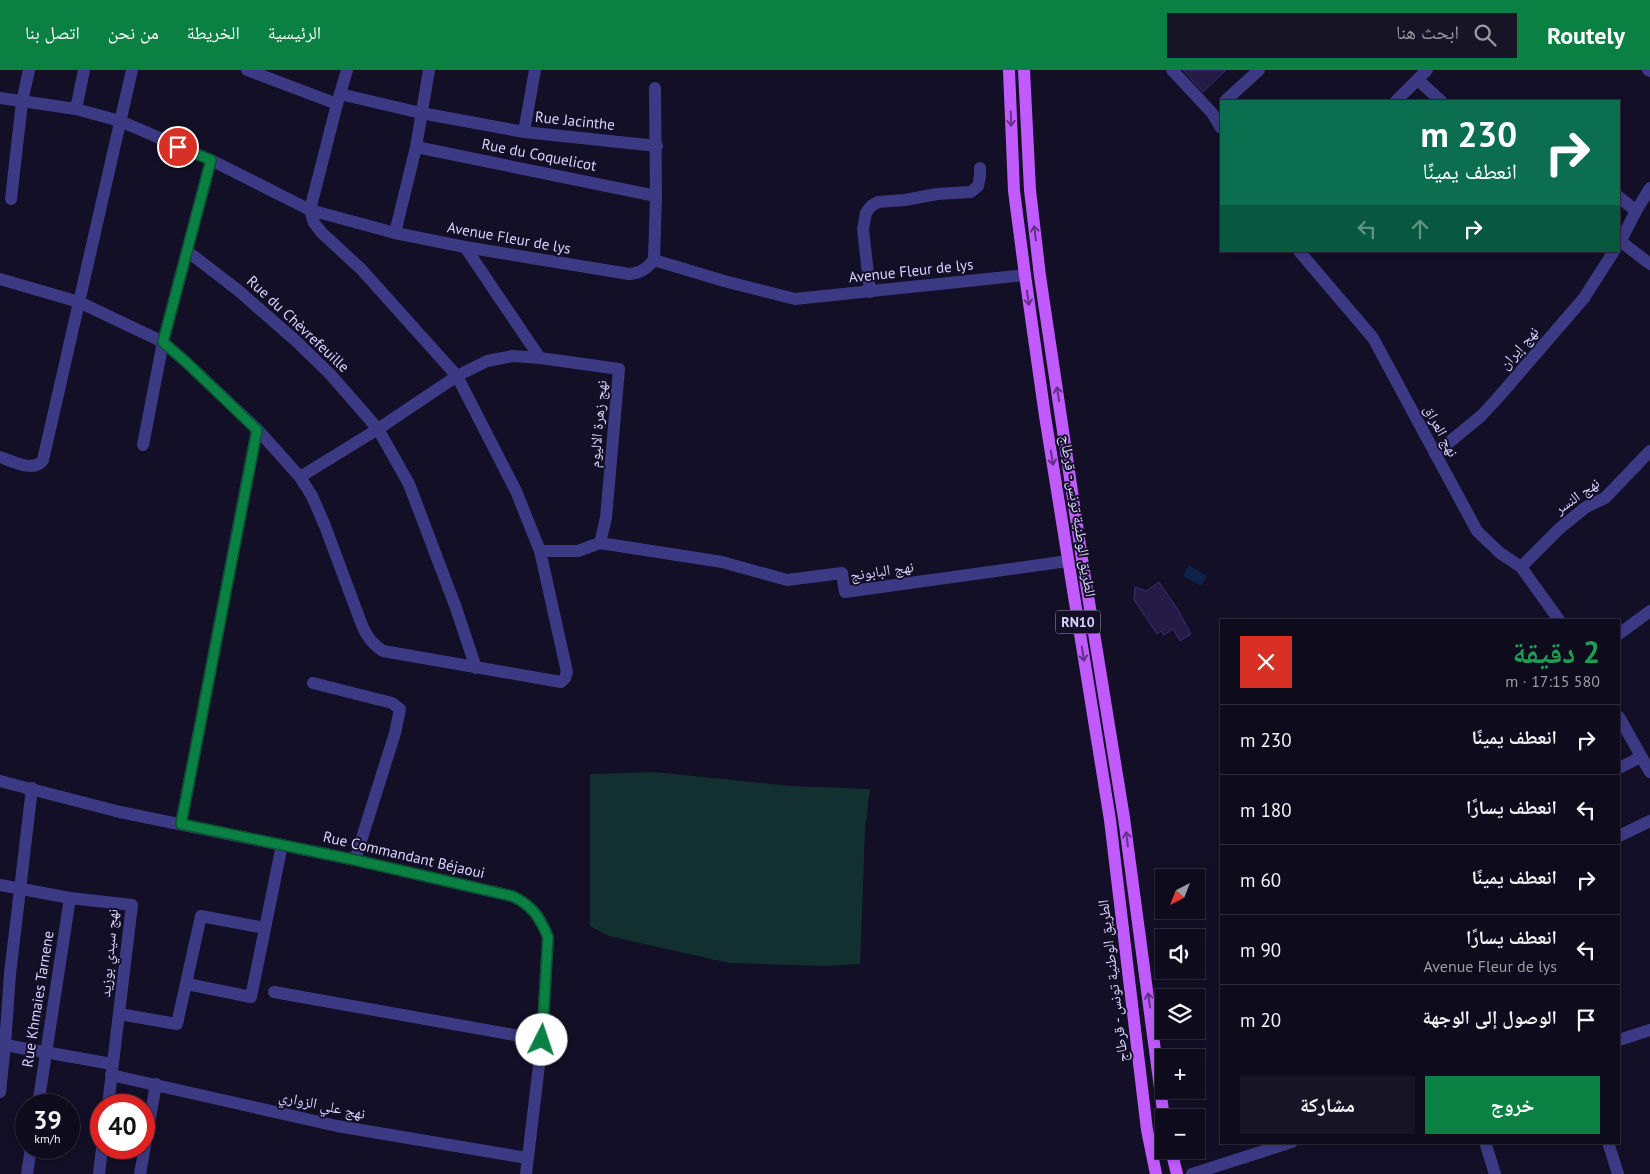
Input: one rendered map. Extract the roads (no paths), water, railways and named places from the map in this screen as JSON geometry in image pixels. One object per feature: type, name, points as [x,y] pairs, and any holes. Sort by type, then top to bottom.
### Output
[{"type":"main road","name":"الطريق الوطنية تونس - قرطاج","points":[[1009,70],[1014,191],[1025,275],[1110,820],[1147,1130],[1156,1174]]},
{"type":"main road","name":"الطريق الوطنية تونس - قرطاج","points":[[1024,70],[1030,190],[1040,276],[1082,559],[1124,818],[1163,1109]]},
{"type":"main road","points":[[1174,1159],[1177,1174]]},
{"type":"street","points":[[11,199],[22,102],[29,70]]},
{"type":"street","points":[[76,109],[84,70]]},
{"type":"street","points":[[0,458],[31,467],[40,464],[43,460],[132,70]]},
{"type":"street","points":[[247,70],[338,99],[524,132]]},
{"type":"street","points":[[0,279],[79,302],[163,342],[257,430],[300,477],[315,503],[360,620],[366,634],[374,645],[383,651],[560,682],[565,678],[567,672],[540,551],[516,491],[457,376],[361,268],[314,223],[310,210],[347,70]]},
{"type":"street","points":[[395,233],[416,147],[429,70]]},
{"type":"street","name":"Rue Jacinthe","points":[[535,70],[524,132],[656,146]]},
{"type":"street","points":[[1172,70],[1217,109],[1220,123]]},
{"type":"street","points":[[1226,100],[1260,70]]},
{"type":"street","points":[[1397,100],[1422,75],[1440,100]]},
{"type":"street","points":[[654,260],[656,196],[655,88]]},
{"type":"street","name":"Avenue Fleur de lys","points":[[0,98],[76,109],[120,121],[211,160],[310,210],[395,233],[465,247],[629,274],[638,274],[645,270],[654,260],[795,300],[1025,275]]},
{"type":"street","name":"Rue du Coquelicot","points":[[416,147],[656,196]]},
{"type":"street","points":[[143,445],[163,342],[211,160]]},
{"type":"street","points":[[870,292],[863,229],[866,213],[871,206],[878,202],[971,192],[978,186],[980,168]]},
{"type":"street","name":"نهج إيران","points":[[1620,242],[1636,210],[1650,188]]},
{"type":"street","points":[[1620,198],[1636,210]]},
{"type":"street","points":[[465,247],[540,358]]},
{"type":"street","points":[[1620,247],[1650,264]]},
{"type":"street","name":"Rue du Chèvrefeuille","points":[[187,252],[239,291],[296,341],[330,374],[378,429],[409,484],[456,608],[476,668]]},
{"type":"street","name":"نهج العراق","points":[[1300,252],[1373,338],[1477,531],[1500,553],[1521,567],[1558,619]]},
{"type":"street","name":"نهج إيران","points":[[1435,454],[1481,416],[1496,400],[1584,298],[1614,252]]},
{"type":"street","points":[[300,477],[378,429],[457,376],[486,361],[513,356],[540,358]]},
{"type":"street","name":"نهج زهرة الاليوم","points":[[540,358],[619,369],[606,518],[600,543]]},
{"type":"street","points":[[181,824],[257,430]]},
{"type":"street","name":"نهج النسر","points":[[1521,567],[1560,528],[1586,507],[1605,498],[1650,451]]},
{"type":"street","points":[[540,551],[578,551],[600,543]]},
{"type":"street","name":"نهج البابونج","points":[[600,543],[722,562],[787,580],[842,573],[845,592],[1068,560]]},
{"type":"street","points":[[1620,633],[1650,611]]},
{"type":"street","points":[[313,683],[392,703],[400,709],[395,733],[355,860]]},
{"type":"street","points":[[1620,719],[1650,772]]},
{"type":"street","points":[[1620,768],[1641,757]]},
{"type":"street","name":"Rue Commandant Béjaoui","points":[[0,781],[120,812],[355,860],[512,896],[523,901],[533,909],[542,922],[548,937],[542,1040],[526,1174]]},
{"type":"street","points":[[0,1092],[5,973],[20,888],[32,788]]},
{"type":"street","points":[[1620,836],[1650,821]]},
{"type":"street","points":[[187,984],[251,997],[282,845]]},
{"type":"street","name":"نهج سيدي بوزيد","points":[[0,885],[70,898],[132,905],[109,1094]]},
{"type":"street","name":"Rue Khmaies Tarnene","points":[[40,1094],[70,898]]},
{"type":"street","points":[[119,1014],[177,1024],[201,916],[265,928]]},
{"type":"street","points":[[274,992],[542,1040]]},
{"type":"street","points":[[1620,1040],[1650,1030]]},
{"type":"street","name":"نهج علي الزواري","points":[[3,1053],[46,1053],[111,1069],[156,1084],[337,1126],[527,1158]]},
{"type":"street","points":[[140,1174],[156,1084]]},
{"type":"street","points":[[1192,1174],[1286,1144]]},
{"type":"street","points":[[1486,1144],[1495,1174]]},
{"type":"street","points":[[1609,1144],[1618,1174]]},
{"type":"street","points":[[27,1174],[29,1159]]},
{"type":"street","points":[[99,1174],[101,1159]]},
{"type":"water","points":[[1189,565],[1207,576],[1201,586],[1183,576]]}]
